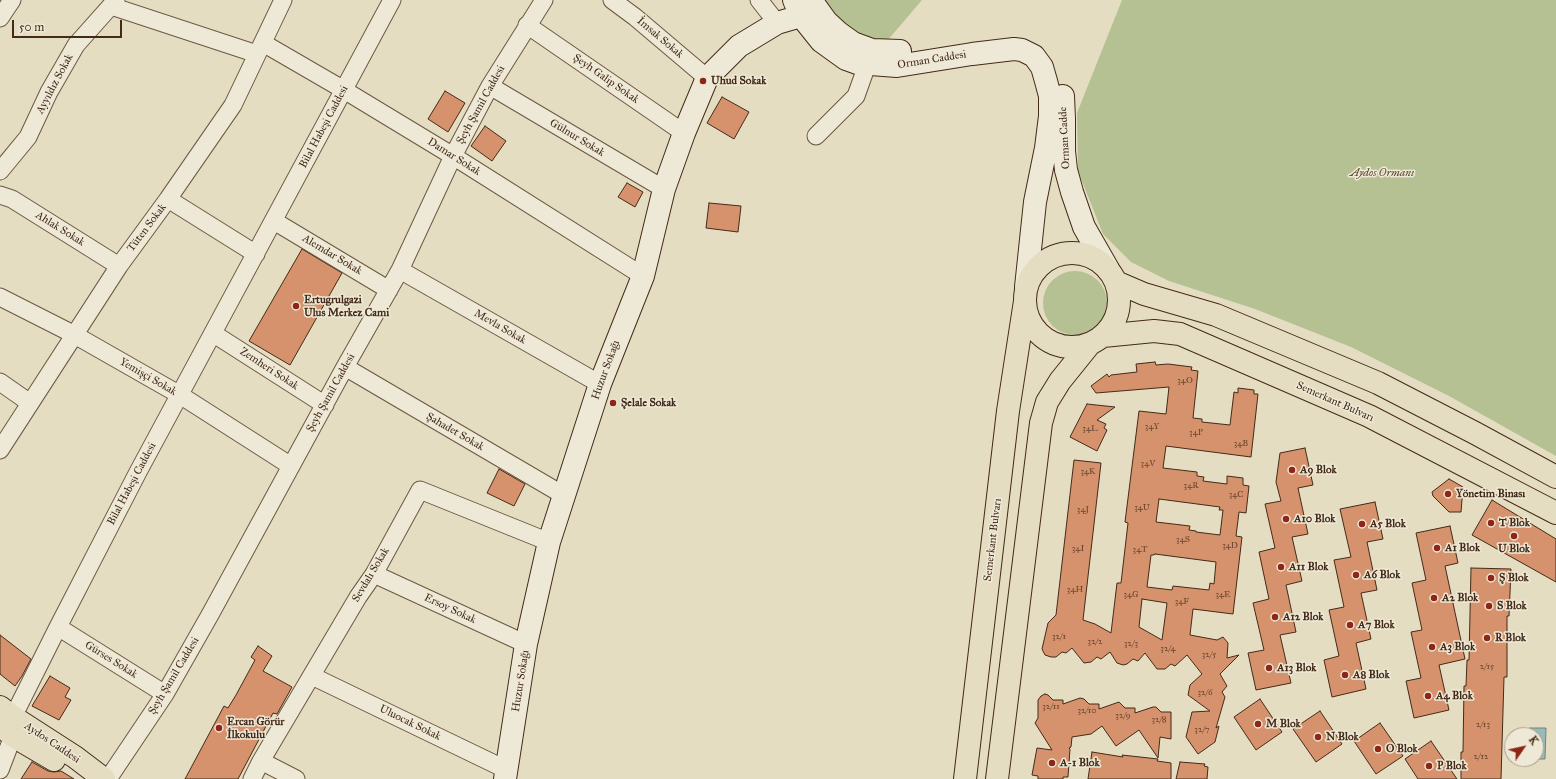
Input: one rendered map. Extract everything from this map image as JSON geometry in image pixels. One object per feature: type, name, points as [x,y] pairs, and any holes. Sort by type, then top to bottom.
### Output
[{"type":"main road","points":[[1096,340],[1074,348],[1060,346],[1046,340],[1035,329],[1028,316],[1026,294],[1033,274],[1042,263],[1055,256],[1069,253],[1084,254],[1097,260],[1112,275],[1144,294],[1216,315],[1378,383],[1556,477]]},
{"type":"main road","points":[[997,779],[1041,423],[1047,402],[1060,381],[1096,340],[1113,325],[1118,311],[1120,296],[1112,275]]},
{"type":"main road","name":"Semerkant Bulvarı","points":[[965,779],[1008,411],[1026,294]]},
{"type":"main road","name":"Semerkant Bulvarı","points":[[1096,340],[1154,331],[1180,334],[1369,416],[1556,513]]},
{"type":"main road","name":"Aydos Caddesi","points":[[6,721],[83,779]]},
{"type":"main road","name":"Aydos Caddesi","points":[[6,721],[75,757],[104,779]]},
{"type":"street","points":[[0,18],[12,0]]},
{"type":"street","name":"Tüten Sokak","points":[[0,450],[73,334],[119,266],[168,199],[233,105],[283,0]]},
{"type":"street","name":"Bilal Habeşi Caddesi","points":[[0,770],[6,721],[392,0]]},
{"type":"street","name":"Şeyh Şamil Caddesi","points":[[108,779],[165,694],[211,613],[345,367],[400,270],[453,156],[490,86],[544,0]]},
{"type":"street","name":"İmsak Sokak","points":[[612,0],[635,17],[707,78]]},
{"type":"street","points":[[759,0],[777,23]]},
{"type":"street","name":"Damar Sokak","points":[[114,3],[260,49],[344,90],[453,156],[643,276]]},
{"type":"street","name":"Ayyıldız Sokak","points":[[0,171],[28,137],[49,92],[76,45],[114,3]]},
{"type":"street","name":"Huzur Sokağı","points":[[506,774],[526,644],[549,542],[600,384],[643,276],[664,189],[684,133],[707,78],[740,46],[806,6]]},
{"type":"street","name":"Orman Caddesi","points":[[806,6],[853,43],[872,50],[897,52],[926,48],[1003,42]]},
{"type":"street","name":"Orman Caddesi","points":[[806,6],[821,41],[831,50],[846,59],[867,65],[897,66],[1003,42]]},
{"type":"street","name":"Şeyh Galip Sokak","points":[[527,25],[684,133]]},
{"type":"street","name":"Orman Cadde","points":[[1003,42],[1016,34],[1039,42],[1053,58],[1058,69],[1062,86],[1066,170],[1084,227],[1112,275]]},
{"type":"street","name":"Orman Cadde","points":[[1003,42],[1034,56],[1042,67],[1050,96],[1049,133],[1035,202],[1026,294]]},
{"type":"street","points":[[816,136],[856,96],[867,65]]},
{"type":"street","name":"Gülnur Sokak","points":[[490,86],[664,189]]},
{"type":"street","name":"Ahlak Sokak","points":[[0,195],[12,199],[119,266]]},
{"type":"street","points":[[168,199],[256,254]]},
{"type":"street","name":"Alemdar Sokak","points":[[274,221],[389,290]]},
{"type":"street","name":"Mevla Sokak","points":[[400,270],[600,384]]},
{"type":"street","name":"Yemişçi Sokak","points":[[0,298],[73,334],[180,395],[291,466]]},
{"type":"street","name":"Zemheri Sokak","points":[[214,334],[325,405]]},
{"type":"street","name":"Şahadet Sokak","points":[[345,367],[565,496]]},
{"type":"street","points":[[0,382],[30,402]]},
{"type":"street","name":"Sevdalı Sokak","points":[[252,779],[261,761],[358,597],[374,574],[420,490],[549,542]]},
{"type":"street","name":"Ersoy Sokak","points":[[374,574],[526,644]]},
{"type":"street","name":"Gürses Sokak","points":[[58,626],[165,694]]},
{"type":"street","name":"Uluocak Sokak","points":[[312,676],[506,774]]},
{"type":"street","points":[[261,761],[296,779]]},
{"type":"green space","points":[[822,0],[922,0],[887,41],[864,39],[838,20]]},
{"type":"green space","name":"Aydos Ormanı","points":[[1122,0],[1556,0],[1556,456],[1449,396],[1351,347],[1255,309],[1169,281],[1131,262],[1103,234],[1078,171],[1077,113]]},
{"type":"green space","points":[[1075,271],[1093,277],[1101,285],[1107,303],[1101,321],[1093,329],[1075,335],[1057,329],[1049,321],[1043,303],[1049,285],[1057,277]]},
{"type":"water","points":[[1544,728],[1546,728],[1545,759]]},
{"type":"building","points":[[445,91],[465,103],[448,132],[428,119]]},
{"type":"building","points":[[722,97],[749,112],[734,139],[707,123]]},
{"type":"building","points":[[485,126],[506,141],[492,161],[471,146]]},
{"type":"building","points":[[627,183],[643,192],[635,207],[618,197]]},
{"type":"building","points":[[709,203],[741,206],[738,232],[706,228]]},
{"type":"building","name":"Ertugrulgazi Ulus Merkez Cami","points":[[302,249],[342,273],[290,365],[249,341]]},
{"type":"building","points":[[1155,362],[1156,365],[1168,364],[1192,367],[1191,370],[1198,371],[1193,418],[1202,419],[1202,422],[1230,425],[1234,392],[1238,393],[1238,388],[1254,390],[1254,394],[1258,394],[1251,457],[1166,446],[1163,468],[1197,472],[1197,476],[1204,477],[1203,481],[1227,484],[1227,476],[1243,478],[1243,485],[1249,486],[1246,513],[1239,512],[1236,536],[1242,537],[1233,614],[1193,609],[1190,635],[1217,640],[1223,637],[1228,643],[1227,658],[1239,655],[1220,674],[1227,686],[1222,692],[1225,697],[1216,728],[1219,726],[1215,742],[1198,754],[1186,737],[1192,712],[1210,711],[1188,695],[1190,685],[1202,674],[1187,655],[1175,666],[1171,664],[1165,669],[1157,669],[1145,653],[1138,661],[1133,659],[1127,664],[1123,665],[1117,663],[1110,652],[1101,659],[1097,657],[1091,662],[1084,663],[1072,648],[1066,653],[1062,652],[1056,657],[1045,655],[1042,649],[1048,623],[1056,615],[1074,460],[1101,463],[1083,620],[1095,624],[1111,633],[1117,583],[1121,583],[1128,523],[1125,522],[1139,411],[1166,414],[1169,387],[1096,393],[1091,386],[1107,374],[1109,377],[1111,375],[1137,372],[1136,364]],"holes":[[[1159,499],[1220,507],[1219,510],[1223,510],[1220,535],[1189,530],[1190,526],[1156,522]],[[1151,555],[1216,562],[1214,584],[1210,583],[1209,590],[1173,586],[1172,590],[1147,587]],[[1142,599],[1167,603],[1162,640],[1139,627]]]},
{"type":"building","points":[[1087,404],[1115,407],[1097,420],[1106,424],[1104,428],[1107,430],[1097,451],[1070,437]]},
{"type":"building","points":[[1305,448],[1313,485],[1298,488],[1308,534],[1292,537],[1302,581],[1286,585],[1296,632],[1280,635],[1291,683],[1256,690],[1248,653],[1264,650],[1253,603],[1269,599],[1259,552],[1275,548],[1265,504],[1281,501],[1276,482],[1280,453]]},
{"type":"building","points":[[499,469],[525,484],[514,506],[487,493]]},
{"type":"building","name":"Yönetim Binası","points":[[1449,479],[1463,487],[1461,512],[1449,512],[1433,496],[1432,492]]},
{"type":"building","points":[[1492,500],[1556,539],[1556,582],[1472,535]]},
{"type":"building","points":[[1375,502],[1383,539],[1367,542],[1377,590],[1361,593],[1371,639],[1356,643],[1366,689],[1332,697],[1324,660],[1339,656],[1329,610],[1344,607],[1334,560],[1351,557],[1340,509]]},
{"type":"building","points":[[1450,526],[1458,563],[1445,566],[1465,659],[1439,665],[1449,710],[1414,718],[1406,681],[1421,678],[1411,632],[1422,630],[1412,583],[1426,580],[1416,533]]},
{"type":"building","points":[[1471,568],[1511,569],[1509,616],[1507,616],[1507,677],[1504,677],[1501,779],[1461,779],[1464,686],[1466,686],[1467,660],[1469,660]]},
{"type":"building","points":[[0,635],[31,659],[15,686],[0,674]]},
{"type":"building","points":[[258,646],[272,656],[263,671],[292,687],[277,714],[273,713],[238,779],[185,779],[224,706],[228,708],[236,695],[255,660],[251,657]]},
{"type":"building","points":[[50,676],[70,688],[65,697],[71,700],[59,720],[32,706]]},
{"type":"building","points":[[1045,694],[1053,700],[1063,700],[1063,704],[1080,698],[1084,699],[1089,704],[1099,704],[1099,709],[1119,702],[1125,708],[1135,708],[1135,713],[1153,707],[1156,707],[1161,712],[1171,712],[1171,739],[1160,737],[1158,758],[1139,730],[1116,746],[1102,726],[1091,734],[1072,737],[1071,747],[1069,748],[1068,777],[1063,777],[1063,779],[1038,779],[1038,776],[1032,775],[1037,748],[1052,750],[1035,723],[1038,718],[1038,700]]},
{"type":"building","name":"M Blok","points":[[1260,699],[1282,732],[1256,750],[1234,717]]},
{"type":"building","name":"N Blok","points":[[1320,711],[1342,744],[1316,762],[1293,729]]},
{"type":"building","name":"O Blok","points":[[1380,723],[1403,756],[1376,774],[1354,741]]},
{"type":"building","name":"P Blok","points":[[1431,741],[1457,779],[1418,779],[1405,759]]},
{"type":"building","points":[[1092,752],[1123,757],[1122,755],[1158,759],[1157,761],[1171,763],[1171,779],[1088,779]]},
{"type":"building","points":[[32,762],[48,771],[61,771],[74,779],[21,779]]},
{"type":"building","points":[[1180,762],[1205,764],[1204,766],[1208,767],[1207,779],[1176,779]]},
{"type":"place","name":"Uhud Sokak","points":[[703,81]]},
{"type":"place","name":"Ertugrulgazi Ulus Merkez Cami","points":[[296,306]]},
{"type":"place","name":"Şelale Sokak","points":[[613,403]]},
{"type":"place","name":"A9 Blok","points":[[1292,470]]},
{"type":"place","name":"Yönetim Binası","points":[[1448,494]]},
{"type":"place","name":"A10 Blok","points":[[1286,519]]},
{"type":"place","name":"T Blok","points":[[1491,523]]},
{"type":"place","name":"A5 Blok","points":[[1362,524]]},
{"type":"place","name":"U Blok","points":[[1514,536]]},
{"type":"place","name":"A1 Blok","points":[[1437,548]]},
{"type":"place","name":"A11 Blok","points":[[1281,567]]},
{"type":"place","name":"A6 Blok","points":[[1356,575]]},
{"type":"place","name":"Ş Blok","points":[[1491,578]]},
{"type":"place","name":"A2 Blok","points":[[1434,598]]},
{"type":"place","name":"S Blok","points":[[1489,606]]},
{"type":"place","name":"A12 Blok","points":[[1275,617]]},
{"type":"place","name":"A7 Blok","points":[[1350,625]]},
{"type":"place","name":"R Blok","points":[[1487,638]]},
{"type":"place","name":"A3 Blok","points":[[1432,647]]},
{"type":"place","name":"A13 Blok","points":[[1269,668]]},
{"type":"place","name":"A8 Blok","points":[[1345,675]]},
{"type":"place","name":"A4 Blok","points":[[1428,696]]},
{"type":"place","name":"M Blok","points":[[1258,724]]},
{"type":"place","name":"Ercan Görür İlkokulu","points":[[219,728]]},
{"type":"place","name":"N Blok","points":[[1318,737]]},
{"type":"place","name":"O Blok","points":[[1378,749]]},
{"type":"place","name":"A-1 Blok","points":[[1052,763]]},
{"type":"place","name":"P Blok","points":[[1429,766]]}]
